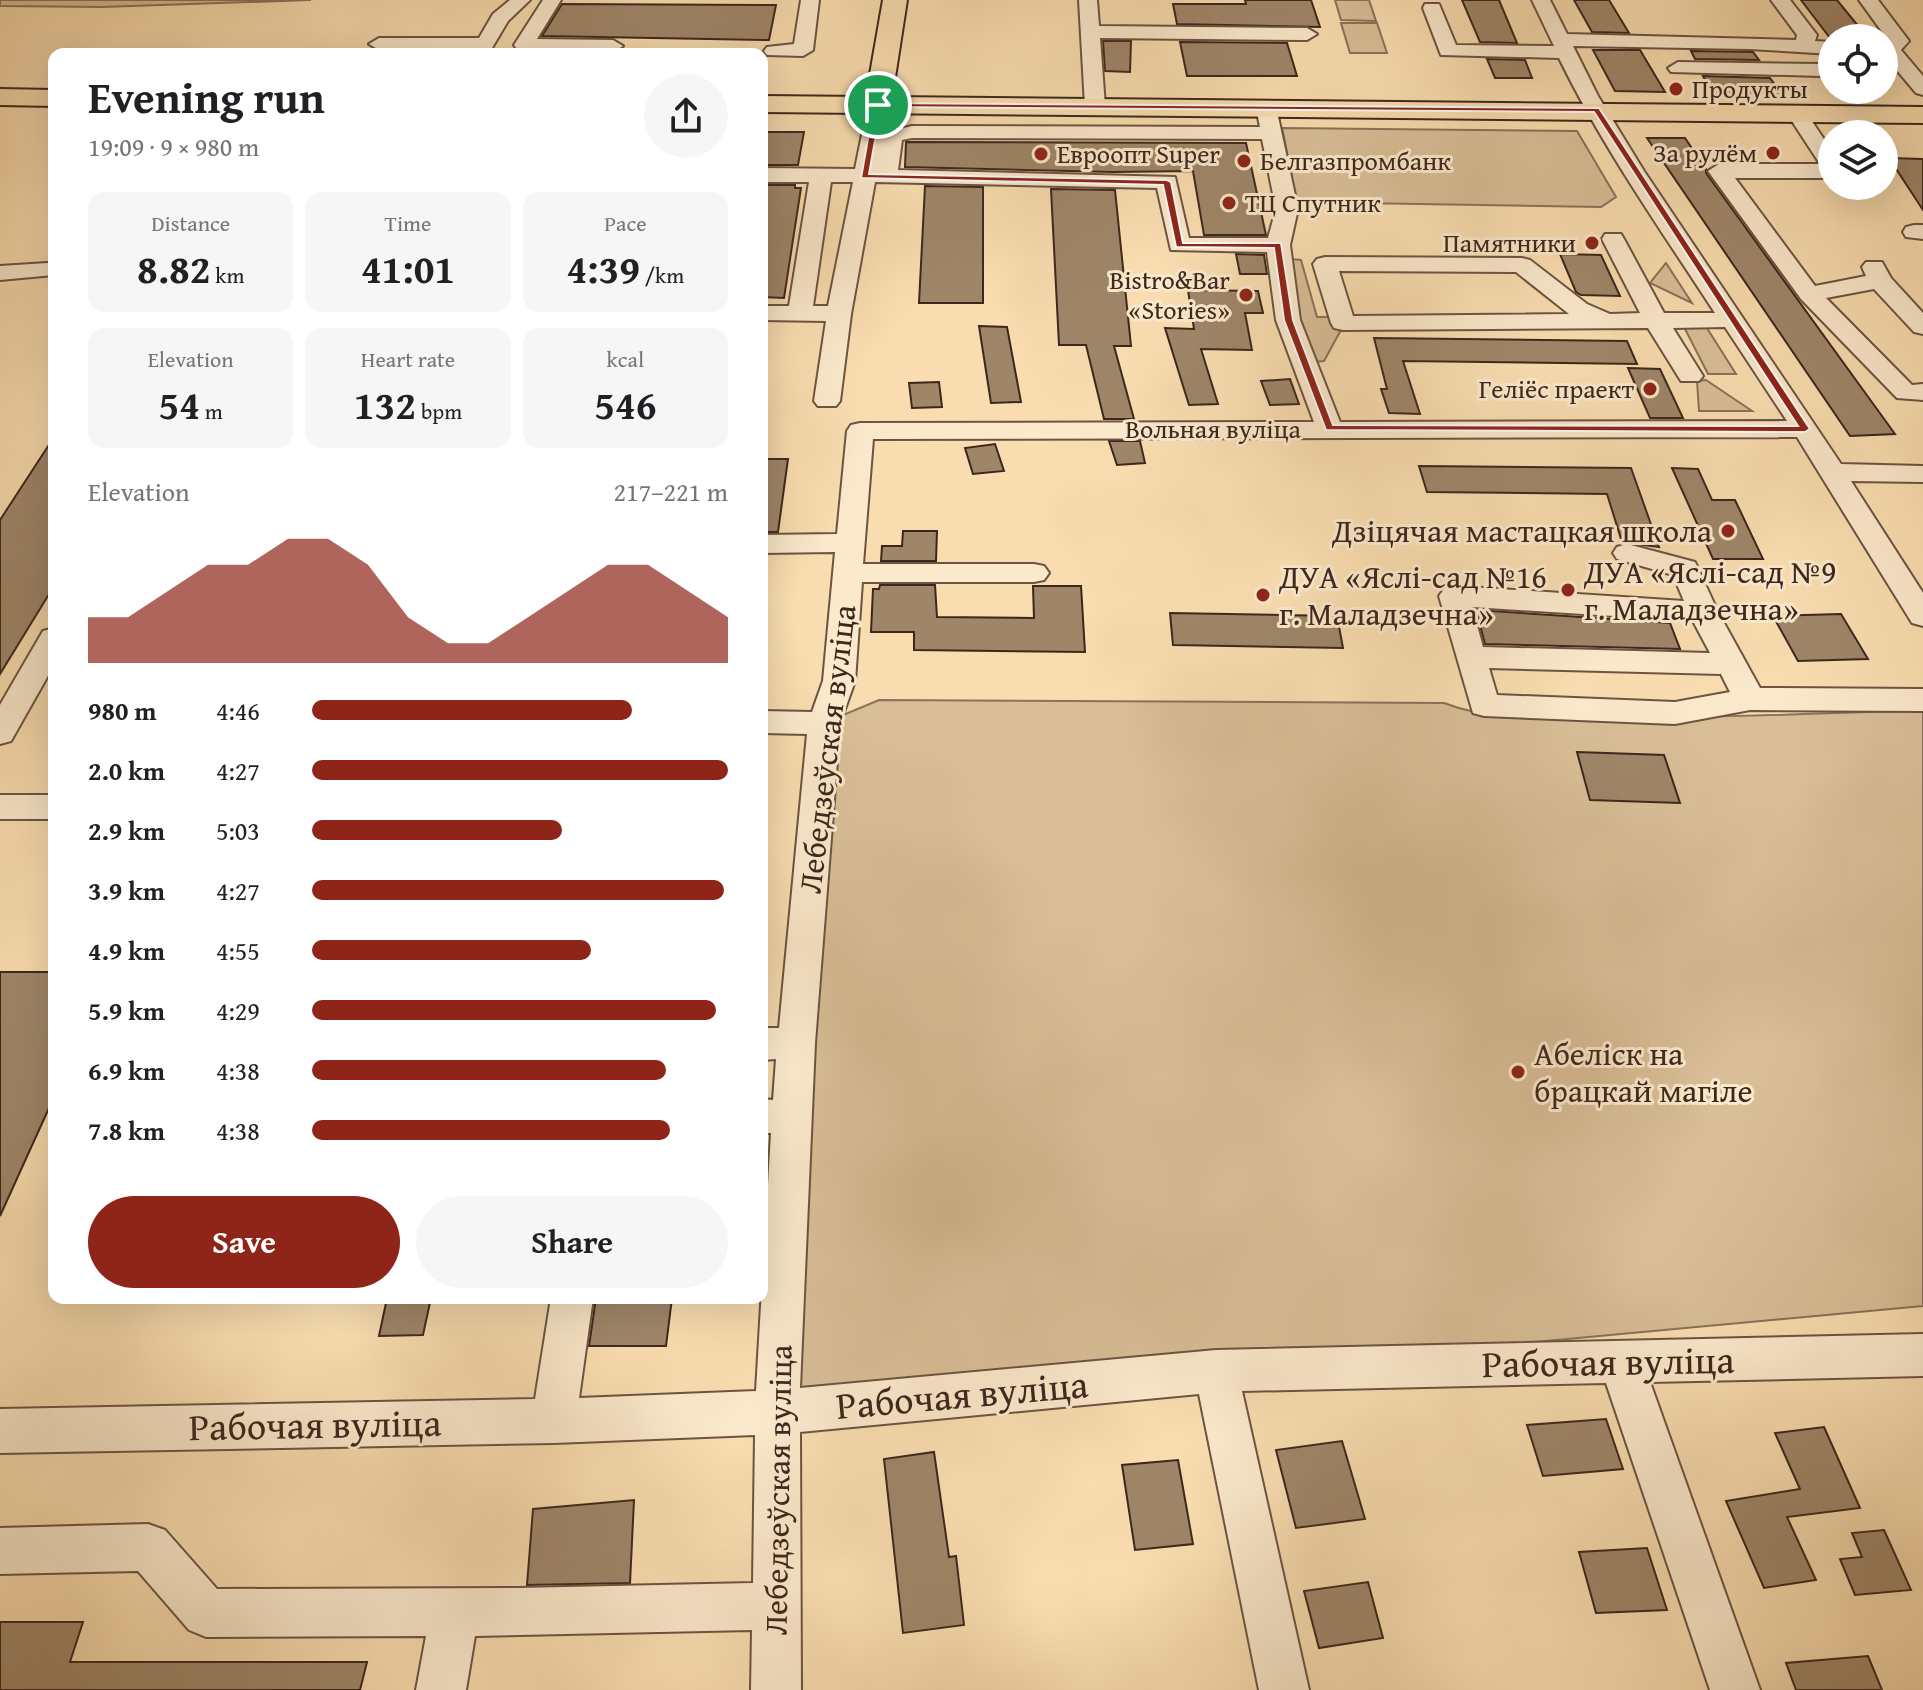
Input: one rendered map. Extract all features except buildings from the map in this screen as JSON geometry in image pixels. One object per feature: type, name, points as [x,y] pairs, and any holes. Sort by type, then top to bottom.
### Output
[{"type":"main road","points":[[878,105],[895,0]]},
{"type":"main road","points":[[0,97],[48,98]]},
{"type":"main road","points":[[768,104],[1095,106],[1268,120],[1596,110],[1923,115]]},
{"type":"street","points":[[485,44],[500,18],[521,0]]},
{"type":"street","points":[[524,45],[552,0]]},
{"type":"street","points":[[774,51],[803,50],[810,0]]},
{"type":"street","points":[[1088,0],[1095,106]]},
{"type":"street","points":[[1541,0],[1560,48],[1596,110],[1923,616]]},
{"type":"street","points":[[1780,0],[1807,35],[1803,48]]},
{"type":"street","points":[[1868,0],[1880,24]]},
{"type":"street","points":[[1440,4],[1448,51],[1749,43],[1818,48]]},
{"type":"street","points":[[1090,32],[1307,34]]},
{"type":"street","points":[[1898,45],[1923,41]]},
{"type":"street","points":[[379,44],[613,46]]},
{"type":"street","points":[[1898,53],[1916,71],[1923,89]]},
{"type":"street","points":[[1678,68],[1818,70]]},
{"type":"street","points":[[875,176],[878,105]]},
{"type":"street","points":[[1796,112],[1818,147]]},
{"type":"street","points":[[827,401],[839,314],[875,176],[892,136],[912,132],[1268,120],[1287,209],[1278,245],[1288,320],[1329,428]]},
{"type":"street","points":[[1818,169],[1719,171],[1809,294],[1914,392],[1923,419]]},
{"type":"street","points":[[768,175],[1167,182],[1179,245],[1278,245]]},
{"type":"street","points":[[800,313],[821,175]]},
{"type":"street","points":[[1613,239],[1690,376]]},
{"type":"street","points":[[1606,321],[1578,309],[1522,265],[1325,264],[1343,323],[1657,322],[1732,320]]},
{"type":"street","points":[[0,273],[48,268]]},
{"type":"street","points":[[1809,294],[1877,274],[1923,327]]},
{"type":"street","points":[[768,313],[839,314]]},
{"type":"street","name":"Вольная вуліца","points":[[860,431],[1805,429]]},
{"type":"street","name":"Лебедзеўская вуліца","points":[[776,1690],[779,1412],[776,1117],[779,1044],[824,723],[839,681],[860,431]]},
{"type":"street","points":[[1831,472],[1923,474]]},
{"type":"street","points":[[768,545],[850,558],[1034,573]]},
{"type":"street","points":[[1627,553],[1685,569],[1703,612],[1750,699]]},
{"type":"street","points":[[1703,612],[1454,596],[1484,705],[1675,713],[1750,699],[1923,700]]},
{"type":"street","points":[[0,733],[48,649]]},
{"type":"street","points":[[1473,657],[1729,664]]},
{"type":"street","points":[[768,722],[824,723]]},
{"type":"street","points":[[0,807],[48,807]]},
{"type":"street","points":[[554,1421],[571,1304]]},
{"type":"street","name":"Рабочая вуліца","points":[[0,1431],[554,1421],[779,1412],[1216,1371],[1923,1355]]},
{"type":"street","points":[[1621,1362],[1735,1690]]},
{"type":"street","points":[[1216,1371],[1284,1690]]},
{"type":"street","points":[[0,1551],[148,1547],[206,1613],[776,1606]]},
{"type":"street","points":[[441,1690],[455,1612]]},
{"type":"shaded area","points":[[0,0],[311,0],[102,7],[0,6]]},
{"type":"shaded area","points":[[1335,0],[1369,0],[1376,21],[1341,20]]},
{"type":"shaded area","points":[[1341,23],[1377,23],[1387,53],[1350,53]]},
{"type":"shaded area","points":[[1282,128],[1577,131],[1616,197],[1601,207],[1297,202]]},
{"type":"shaded area","points":[[1289,259],[1301,260],[1317,317],[1348,317],[1324,361],[1314,362],[1295,323]]},
{"type":"shaded area","points":[[1666,263],[1692,303],[1650,283]]},
{"type":"shaded area","points":[[1683,325],[1705,325],[1736,374],[1708,374]]},
{"type":"shaded area","points":[[1706,380],[1752,411],[1699,411],[1697,381]]},
{"type":"shaded area","points":[[879,700],[1444,703],[1483,714],[1544,718],[1725,717],[1923,710],[1923,1306],[779,1412],[824,723]]},
{"type":"place","name":"Продукты","points":[[1676,89]]},
{"type":"place","name":"За рулём","points":[[1773,153]]},
{"type":"place","name":"Евроопт Super","points":[[1041,154]]},
{"type":"place","name":"Белгазпромбанк","points":[[1244,161]]},
{"type":"place","name":"ТЦ Спутник","points":[[1229,203]]},
{"type":"place","name":"Памятники","points":[[1592,243]]},
{"type":"place","name":"Bistro&Bar «Stories»","points":[[1246,295]]},
{"type":"place","name":"Геліёс праект","points":[[1650,389]]},
{"type":"place","name":"Дзіцячая мастацкая школа","points":[[1728,531]]},
{"type":"place","name":"ДУА «Яслі-сад №9 г. Маладзечна»","points":[[1568,590]]},
{"type":"place","name":"ДУА «Яслі-сад №16 г. Маладзечна»","points":[[1263,595]]},
{"type":"place","name":"Абеліск на брацкай магіле","points":[[1518,1072]]},
{"type":"route","points":[[878,105],[1596,110],[1633,171],[1805,429],[1329,428],[1288,320],[1278,245],[1179,245],[1167,182],[864,176],[878,105]]}]
